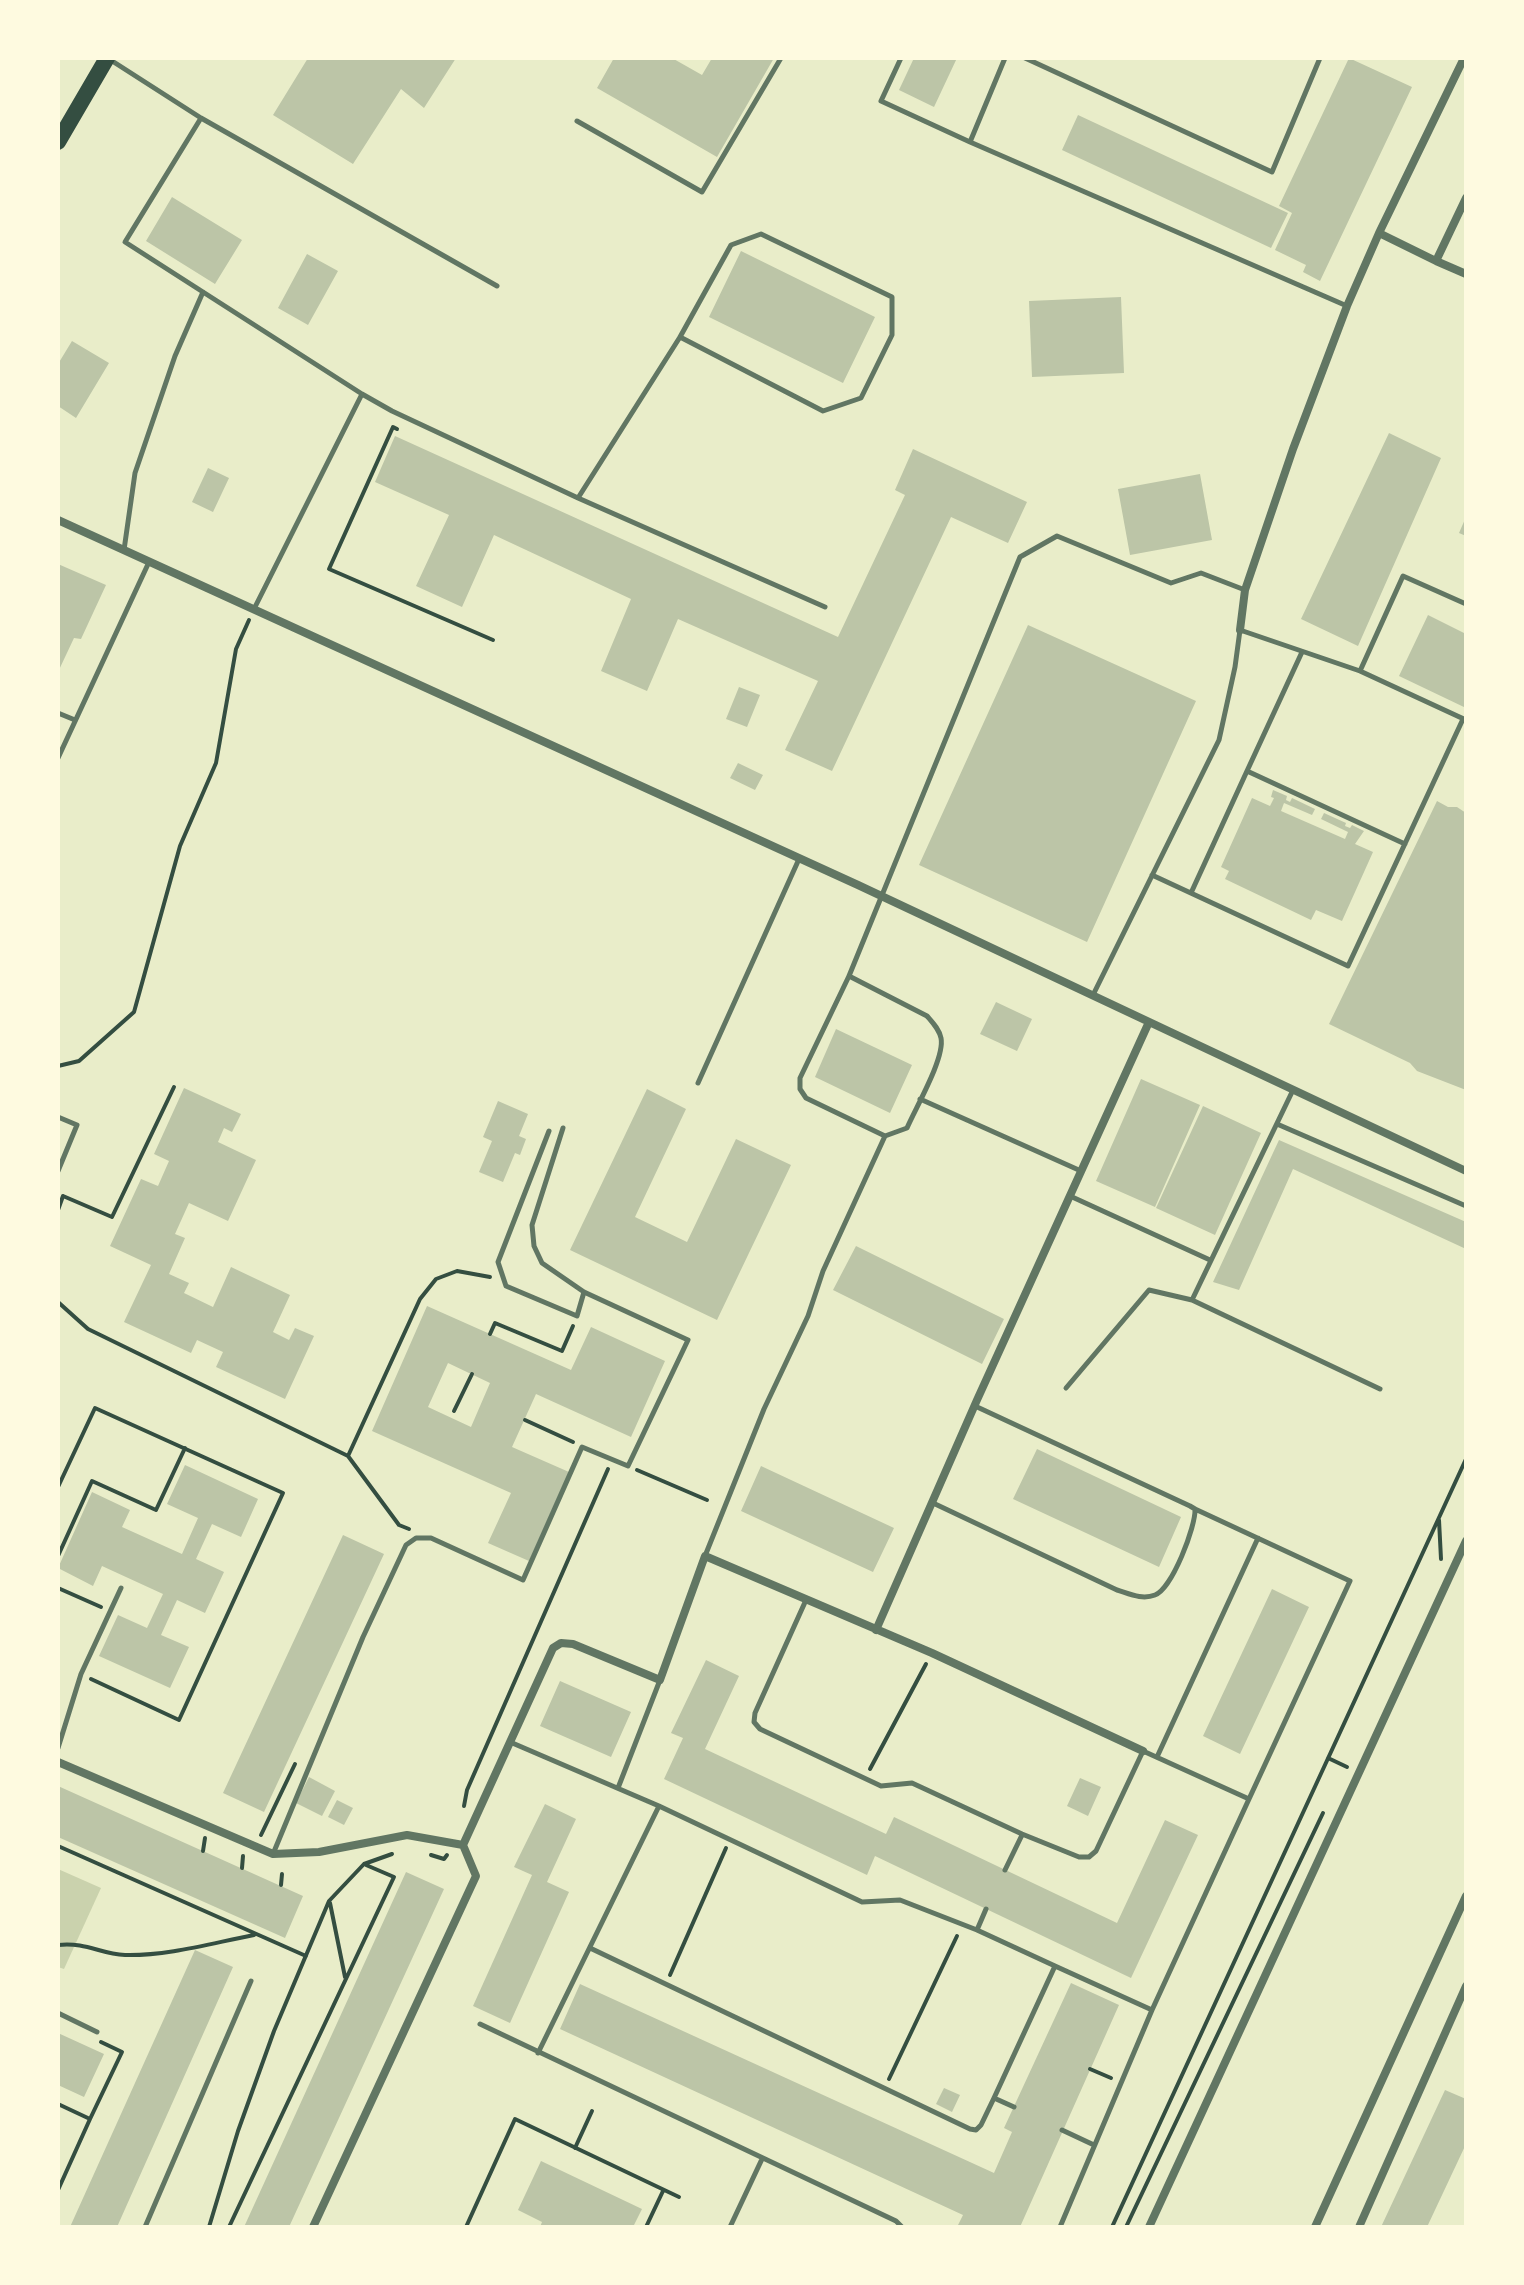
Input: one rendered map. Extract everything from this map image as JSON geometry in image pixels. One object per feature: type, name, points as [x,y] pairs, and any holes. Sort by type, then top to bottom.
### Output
[{"type":"main road","points":[[58,142],[108,58]]},
{"type":"street","points":[[1240,630],[1245,590],[1293,449],[1347,306],[1464,58]]},
{"type":"street","points":[[1436,261],[1466,198]]},
{"type":"street","points":[[1379,233],[1466,274]]},
{"type":"street","points":[[58,520],[799,859],[1466,1171]]},
{"type":"street","points":[[876,1630],[1149,1022]]},
{"type":"street","points":[[1149,2227],[1466,1541]]},
{"type":"street","points":[[460,1844],[553,1648],[561,1643],[573,1644],[660,1680],[705,1556],[932,1653],[1143,1751]]},
{"type":"street","points":[[58,1762],[273,1854],[319,1852],[407,1835],[460,1844]]},
{"type":"street","points":[[313,2227],[476,1876],[460,1844]]},
{"type":"street","points":[[1315,2227],[1466,1897]]},
{"type":"street","points":[[1359,2227],[1466,1986]]},
{"type":"lane","points":[[108,58],[201,118],[497,286]]},
{"type":"lane","points":[[577,121],[702,192],[781,58]]},
{"type":"lane","points":[[901,58],[881,101],[1347,306]]},
{"type":"lane","points":[[970,142],[1005,58]]},
{"type":"lane","points":[[1025,58],[1272,172],[1320,58]]},
{"type":"lane","points":[[201,118],[125,242],[392,411],[578,498],[825,607]]},
{"type":"lane","points":[[578,498],[680,337],[731,245],[761,234],[892,297],[892,335],[861,398],[823,411],[680,337]]},
{"type":"lane","points":[[124,551],[135,473],[175,356],[203,292]]},
{"type":"lane","points":[[254,610],[362,394]]},
{"type":"lane","points":[[849,976],[927,1016],[936,1025],[941,1039],[940,1053],[920,1099],[907,1128],[899,1133],[885,1136],[806,1098],[800,1089],[800,1078],[849,976],[1020,557],[1057,536],[1171,583],[1201,573],[1245,590]]},
{"type":"lane","points":[[58,758],[149,562]]},
{"type":"lane","points":[[1360,671],[1403,576],[1466,604]]},
{"type":"lane","points":[[1092,996],[1152,875],[1219,740],[1240,630],[1360,671],[1464,720],[1348,966],[1152,875]]},
{"type":"lane","points":[[1191,893],[1302,652]]},
{"type":"lane","points":[[58,713],[75,720]]},
{"type":"lane","points":[[1247,771],[1405,844]]},
{"type":"lane","points":[[698,1083],[799,859]]},
{"type":"lane","points":[[1192,1300],[1293,1090]]},
{"type":"lane","points":[[920,1099],[1081,1171]]},
{"type":"lane","points":[[58,1117],[77,1125],[58,1171]]},
{"type":"lane","points":[[1277,1124],[1466,1206]]},
{"type":"lane","points":[[273,1854],[363,1637],[406,1545],[416,1538],[431,1538],[523,1580],[582,1447],[628,1466],[688,1340],[584,1292],[542,1263],[534,1246],[532,1225],[563,1128]]},
{"type":"lane","points":[[549,1131],[498,1262],[506,1286],[577,1316],[584,1292]]},
{"type":"lane","points":[[705,1556],[764,1409],[808,1316],[823,1271],[885,1136]]},
{"type":"lane","points":[[1070,1196],[1210,1260]]},
{"type":"lane","points":[[1066,1388],[1149,1290],[1192,1300],[1380,1389]]},
{"type":"lane","points":[[974,1406],[1350,1581],[1152,2010],[1060,2227]]},
{"type":"lane","points":[[933,1503],[1117,1590],[1140,1597],[1162,1591],[1193,1530],[1195,1509]]},
{"type":"lane","points":[[1157,1757],[1258,1538]]},
{"type":"lane","points":[[58,1748],[81,1674],[121,1588]]},
{"type":"lane","points":[[807,1599],[755,1713],[754,1722],[760,1729],[881,1786],[912,1783],[1079,1857],[1089,1857],[1096,1851],[1143,1751],[1249,1799]]},
{"type":"lane","points":[[618,1788],[660,1680]]},
{"type":"lane","points":[[510,1741],[659,1806],[862,1902],[900,1900],[977,1930],[1152,2010]]},
{"type":"lane","points":[[538,2053],[659,1806]]},
{"type":"lane","points":[[1005,1870],[1022,1834]]},
{"type":"lane","points":[[977,1930],[986,1909]]},
{"type":"lane","points":[[590,1948],[976,2130],[1055,1966]]},
{"type":"lane","points":[[145,2227],[251,1981]]},
{"type":"lane","points":[[58,2013],[97,2032]]},
{"type":"lane","points":[[480,2024],[896,2221],[902,2227]]},
{"type":"lane","points":[[994,2098],[1014,2107]]},
{"type":"lane","points":[[1062,2130],[1094,2145]]},
{"type":"lane","points":[[730,2227],[762,2159]]},
{"type":"path","points":[[407,434],[393,427],[329,569],[493,640]]},
{"type":"path","points":[[58,1066],[79,1061],[134,1012],[180,846],[216,763],[236,649],[254,610]]},
{"type":"path","points":[[58,1210],[63,1196],[112,1217],[174,1087]]},
{"type":"path","points":[[348,1456],[420,1299],[436,1279],[457,1271],[484,1274],[506,1286]]},
{"type":"path","points":[[58,1302],[88,1329],[348,1456],[399,1525],[431,1538]]},
{"type":"path","points":[[490,1334],[495,1323],[562,1351],[577,1316]]},
{"type":"path","points":[[454,1411],[472,1374]]},
{"type":"path","points":[[58,1487],[95,1408],[283,1493],[179,1720],[81,1674]]},
{"type":"path","points":[[525,1420],[582,1447]]},
{"type":"path","points":[[58,1556],[92,1481],[156,1510],[185,1448]]},
{"type":"path","points":[[1112,2227],[1466,1459]]},
{"type":"path","points":[[419,1852],[444,1859],[460,1844],[467,1790],[613,1460]]},
{"type":"path","points":[[628,1466],[707,1500]]},
{"type":"path","points":[[1436,1570],[1442,1556],[1439,1517]]},
{"type":"path","points":[[58,1588],[110,1611]]},
{"type":"path","points":[[865,1778],[932,1653]]},
{"type":"path","points":[[256,1847],[299,1754]]},
{"type":"path","points":[[1328,1758],[1345,1766]]},
{"type":"path","points":[[281,1777],[287,1780]]},
{"type":"path","points":[[1126,2227],[1325,1809]]},
{"type":"path","points":[[203,1851],[205,1838]]},
{"type":"path","points":[[665,1985],[730,1839]]},
{"type":"path","points":[[58,1846],[306,1956]]},
{"type":"path","points":[[209,2227],[238,2131],[274,2031],[329,1901],[364,1864],[393,1853]]},
{"type":"path","points":[[242,1868],[243,1856]]},
{"type":"path","points":[[229,2227],[394,1877],[364,1864]]},
{"type":"path","points":[[281,1885],[282,1874]]},
{"type":"path","points":[[329,1901],[346,1979]]},
{"type":"path","points":[[885,2089],[963,1924]]},
{"type":"path","points":[[58,1945],[76,1943],[122,1955],[161,1953],[257,1934]]},
{"type":"path","points":[[58,2190],[122,2052],[100,2042]]},
{"type":"path","points":[[1090,2069],[1120,2083]]},
{"type":"path","points":[[58,2104],[90,2119]]},
{"type":"path","points":[[575,2148],[592,2111]]},
{"type":"path","points":[[466,2227],[515,2119],[679,2197]]},
{"type":"path","points":[[646,2227],[663,2191]]},
{"type":"green space","points":[[58,1869],[101,1888],[64,1969],[58,1967]]},
{"type":"building","points":[[308,58],[456,58],[424,108],[401,89],[353,164],[273,115]]},
{"type":"building","points":[[614,58],[672,58],[702,75],[712,58],[774,58],[717,157],[597,88]]},
{"type":"building","points":[[914,58],[957,58],[934,107],[899,90]]},
{"type":"building","points":[[1349,58],[1412,87],[1320,281],[1303,272],[1306,265],[1275,250],[1292,213],[1279,206]]},
{"type":"building","points":[[1078,115],[1288,213],[1271,248],[1062,150]]},
{"type":"building","points":[[172,197],[242,240],[215,284],[146,241]]},
{"type":"building","points":[[741,251],[875,317],[843,383],[709,317]]},
{"type":"building","points":[[307,254],[338,271],[308,325],[278,308]]},
{"type":"building","points":[[1121,297],[1124,373],[1032,377],[1029,301]]},
{"type":"building","points":[[72,341],[109,363],[76,418],[58,406],[58,364]]},
{"type":"building","points":[[1389,433],[1441,458],[1358,646],[1301,619]]},
{"type":"building","points":[[395,436],[838,637],[905,495],[895,490],[913,449],[1027,502],[1008,543],[951,517],[832,771],[785,750],[818,681],[678,619],[647,691],[601,671],[631,599],[494,535],[462,607],[416,586],[449,515],[375,482]]},
{"type":"building","points":[[208,468],[229,478],[213,512],[192,502]]},
{"type":"building","points":[[1200,474],[1212,540],[1130,555],[1118,489]]},
{"type":"building","points":[[1466,517],[1466,536],[1459,533]]},
{"type":"building","points":[[58,564],[106,585],[81,639],[74,638],[58,672]]},
{"type":"building","points":[[1428,615],[1466,634],[1466,708],[1399,676]]},
{"type":"building","points":[[1028,625],[1196,701],[1087,942],[919,865]]},
{"type":"building","points":[[739,687],[760,695],[747,727],[726,719]]},
{"type":"building","points":[[738,763],[763,775],[755,790],[730,778]]},
{"type":"building","points":[[1273,790],[1287,796],[1286,800],[1290,802],[1292,798],[1315,809],[1312,815],[1284,803],[1281,811],[1345,839],[1348,832],[1321,819],[1324,813],[1346,823],[1345,826],[1350,828],[1352,825],[1364,831],[1355,844],[1373,852],[1342,921],[1316,910],[1311,920],[1225,879],[1229,871],[1221,867],[1252,798],[1270,806],[1274,798],[1271,797]]},
{"type":"building","points":[[1437,801],[1466,813],[1466,1090],[1417,1071],[1410,1063],[1329,1024]]},
{"type":"building","points":[[996,1002],[1032,1019],[1017,1051],[980,1034]]},
{"type":"building","points":[[836,1029],[912,1065],[890,1113],[815,1077]]},
{"type":"building","points":[[1141,1079],[1200,1105],[1155,1207],[1096,1181]]},
{"type":"building","points":[[184,1088],[241,1114],[232,1132],[224,1128],[218,1142],[256,1160],[228,1221],[189,1203],[175,1234],[185,1238],[169,1274],[189,1283],[184,1293],[213,1307],[231,1267],[290,1295],[273,1332],[289,1340],[295,1328],[314,1336],[285,1399],[216,1367],[223,1352],[197,1340],[191,1353],[124,1322],[151,1265],[110,1246],[141,1179],[158,1186],[169,1161],[154,1154]]},
{"type":"building","points":[[647,1089],[686,1109],[635,1217],[687,1242],[736,1139],[791,1165],[717,1320],[570,1250]]},
{"type":"building","points":[[498,1101],[528,1114],[519,1136],[526,1139],[520,1155],[515,1153],[503,1182],[479,1172],[492,1141],[483,1137]]},
{"type":"building","points":[[1203,1106],[1261,1133],[1215,1235],[1156,1208]]},
{"type":"building","points":[[1279,1140],[1466,1222],[1466,1249],[1293,1169],[1239,1290],[1213,1282]]},
{"type":"building","points":[[856,1246],[1004,1319],[982,1364],[833,1290]]},
{"type":"building","points":[[427,1306],[571,1370],[591,1327],[665,1361],[631,1437],[536,1394],[512,1447],[569,1472],[529,1561],[488,1543],[511,1493],[372,1431]],"holes":[[[448,1363],[490,1383],[471,1427],[428,1407]]]},
{"type":"building","points":[[1037,1449],[1181,1517],[1159,1567],[1013,1499]]},
{"type":"building","points":[[185,1465],[258,1499],[241,1537],[212,1524],[196,1559],[224,1572],[205,1613],[177,1600],[161,1635],[189,1647],[170,1688],[99,1656],[118,1615],[147,1628],[163,1594],[102,1566],[93,1586],[58,1568],[92,1492],[130,1510],[122,1527],[182,1554],[198,1518],[167,1504]]},
{"type":"building","points":[[761,1466],[894,1528],[873,1572],[741,1511]]},
{"type":"building","points":[[343,1535],[384,1554],[264,1812],[223,1793]]},
{"type":"building","points":[[1272,1589],[1309,1607],[1240,1754],[1203,1736]]},
{"type":"building","points":[[706,1660],[739,1676],[705,1749],[886,1834],[894,1817],[1117,1923],[1165,1820],[1198,1835],[1131,1978],[875,1856],[867,1875],[664,1779],[683,1738],[671,1733]]},
{"type":"building","points":[[560,1681],[631,1712],[611,1757],[540,1726]]},
{"type":"building","points":[[309,1777],[335,1791],[322,1816],[296,1803]]},
{"type":"building","points":[[1080,1778],[1101,1787],[1088,1816],[1067,1806]]},
{"type":"building","points":[[58,1786],[303,1896],[285,1938],[58,1837]]},
{"type":"building","points":[[337,1800],[353,1808],[344,1825],[328,1817]]},
{"type":"building","points":[[545,1804],[576,1819],[547,1882],[569,1892],[510,2023],[473,2006],[532,1875],[514,1867]]},
{"type":"building","points":[[406,1872],[444,1889],[289,2227],[244,2227]]},
{"type":"building","points":[[195,1950],[233,1967],[117,2227],[70,2227]]},
{"type":"building","points":[[1071,1983],[1119,2005],[1020,2227],[957,2227],[963,2215],[560,2029],[580,1984],[994,2173],[1012,2132],[1004,2128]]},
{"type":"building","points":[[58,2033],[104,2054],[84,2097],[58,2085]]},
{"type":"building","points":[[944,2088],[960,2095],[952,2112],[936,2104]]},
{"type":"building","points":[[1445,2090],[1466,2099],[1466,2144],[1427,2227],[1381,2227]]},
{"type":"building","points":[[541,2161],[642,2209],[633,2227],[540,2227],[542,2222],[518,2210]]}]
